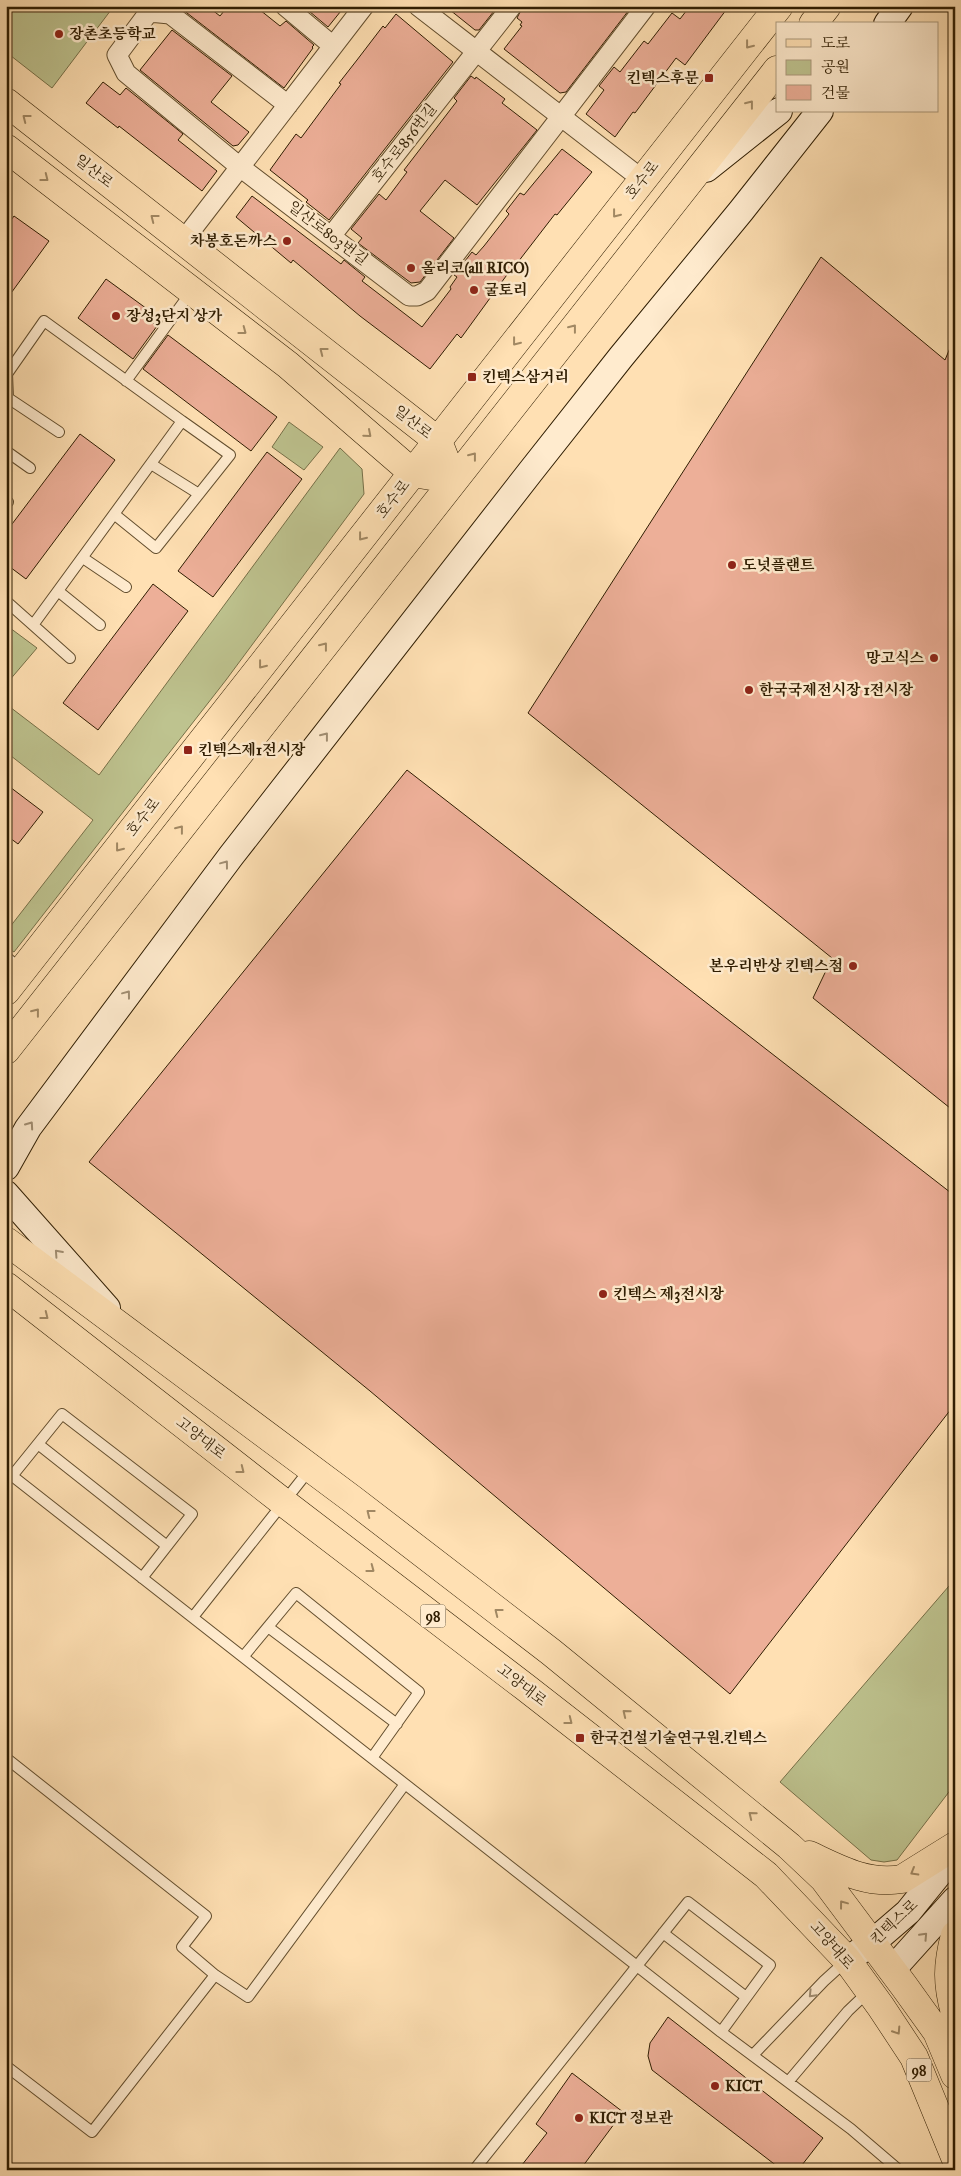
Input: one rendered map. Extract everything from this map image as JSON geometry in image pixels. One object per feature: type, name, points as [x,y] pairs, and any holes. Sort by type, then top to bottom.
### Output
[{"type":"main road","name":"호수로","points":[[12,973],[438,441],[779,6]]},
{"type":"main road","points":[[815,22],[827,6]]},
{"type":"main road","points":[[888,22],[900,6]]},
{"type":"main road","points":[[6,1050],[776,71]]},
{"type":"main road","name":"일산로","points":[[6,102],[438,441],[454,481]]},
{"type":"main road","points":[[688,184],[778,112]]},
{"type":"main road","points":[[6,1167],[28,1128],[231,856],[549,448],[819,112]]},
{"type":"main road","points":[[6,148],[298,374],[413,472],[454,481]]},
{"type":"main road","points":[[518,399],[505,402],[501,394],[544,337],[546,326],[540,311]]},
{"type":"main road","points":[[298,374],[322,375],[357,400],[361,399],[363,394],[356,377]]},
{"type":"main road","points":[[6,1194],[126,1329]]},
{"type":"main road","name":"고양대로","points":[[6,1241],[311,1468],[551,1652],[789,1846],[824,1879],[892,1970],[937,2032],[955,2074]]},
{"type":"main road","name":"고양대로","points":[[6,1286],[766,1875],[847,1960],[914,2057],[955,2157]]},
{"type":"main road","points":[[789,1846],[855,1877],[892,1881],[902,1879],[955,1846]]},
{"type":"main road","name":"킨텍스로","points":[[847,1960],[872,1943],[908,1912],[955,1854]]},
{"type":"main road","name":"킨텍스로","points":[[869,1991],[892,1970],[955,1900]]},
{"type":"main road","points":[[955,1935],[950,1954],[948,1988],[955,2013]]},
{"type":"street","points":[[285,6],[333,46]]},
{"type":"street","points":[[183,241],[364,6]]},
{"type":"street","points":[[418,6],[643,180]]},
{"type":"street","name":"호수로856번길","points":[[332,235],[512,6]]},
{"type":"street","points":[[560,116],[646,6]]},
{"type":"street","name":"일산로803번길","points":[[288,105],[170,14],[149,12],[117,55],[126,73],[240,167],[332,235],[409,296],[417,296],[427,291],[560,116]]},
{"type":"lane","points":[[126,381],[191,292]]},
{"type":"lane","points":[[59,432],[7,400],[7,374],[44,321],[230,455],[156,548],[114,514]]},
{"type":"lane","points":[[33,625],[182,421]]},
{"type":"lane","points":[[6,451],[30,468]]},
{"type":"lane","points":[[151,464],[199,494]]},
{"type":"lane","points":[[83,558],[126,588]]},
{"type":"lane","points":[[58,591],[100,625]]},
{"type":"lane","points":[[6,601],[70,658]]},
{"type":"lane","points":[[142,1578],[192,1514],[62,1414],[38,1444],[9,1474],[721,2032],[851,2128],[899,2170]]},
{"type":"lane","points":[[38,1444],[167,1546]]},
{"type":"lane","points":[[192,1617],[311,1468]]},
{"type":"lane","points":[[243,1657],[296,1593],[419,1692],[372,1758]]},
{"type":"lane","points":[[268,1627],[397,1724]]},
{"type":"lane","points":[[6,1758],[206,1916],[182,1947],[215,1975],[248,1997],[405,1784]]},
{"type":"lane","points":[[474,2170],[688,1902],[770,1965],[721,2032]]},
{"type":"lane","points":[[663,1933],[746,1997]]},
{"type":"lane","points":[[753,2055],[824,1981],[847,1960]]},
{"type":"lane","points":[[6,2066],[92,2132],[215,1975]]},
{"type":"lane","points":[[788,2082],[848,2011],[869,1991]]},
{"type":"green space","name":"장촌초등학교","points":[[6,6],[114,6],[52,88],[6,52]]},
{"type":"green space","points":[[289,422],[323,447],[304,470],[272,447]]},
{"type":"green space","points":[[340,448],[362,469],[364,494],[226,680],[14,952],[6,947],[6,932],[93,820],[6,752],[6,704],[99,775]]},
{"type":"green space","points":[[6,625],[37,648],[8,682],[6,681]]},
{"type":"green space","points":[[955,1579],[955,1784],[897,1860],[884,1862],[871,1860],[780,1782]]},
{"type":"building","points":[[178,6],[207,6],[220,16],[228,6],[255,6],[280,26],[286,21],[314,45],[284,88]]},
{"type":"building","points":[[303,6],[345,6],[328,27]]},
{"type":"building","points":[[445,6],[498,6],[479,30],[475,30]]},
{"type":"building","points":[[523,6],[632,6],[566,92],[560,93],[504,49],[522,26],[520,25],[522,22],[517,18]]},
{"type":"building","points":[[690,6],[729,6],[685,65],[676,58],[615,137],[586,114],[604,90],[599,86],[614,67],[620,72],[644,41],[648,44],[672,13],[680,19]]},
{"type":"building","points":[[396,14],[453,62],[329,220],[306,202],[308,200],[270,170],[296,134],[301,138],[341,84],[339,83],[383,26],[385,28]]},
{"type":"building","points":[[172,30],[232,76],[211,102],[249,132],[238,145],[233,146],[140,70]]},
{"type":"building","points":[[471,76],[475,79],[476,77],[505,99],[502,103],[537,130],[477,205],[445,180],[420,211],[454,238],[420,282],[411,283],[358,243],[362,238],[351,229],[379,194],[386,200],[407,172],[404,170],[457,101],[454,98]]},
{"type":"building","points":[[103,82],[120,95],[126,88],[183,134],[178,140],[217,171],[202,191],[119,126],[118,128],[86,103]]},
{"type":"building","points":[[562,149],[592,172],[517,261],[461,338],[457,334],[430,369],[360,316],[293,260],[291,263],[236,217],[252,196],[341,264],[344,260],[365,277],[362,281],[422,327],[451,289],[450,287],[457,277],[454,275],[472,252],[476,255],[484,246],[509,214],[506,211],[520,193],[524,195]]},
{"type":"building","points":[[14,216],[49,241],[6,300],[6,227]]},
{"type":"building","name":"한국국제전시장 1전시장","points":[[821,257],[945,360],[955,336],[955,1112],[813,998],[832,958],[528,713]]},
{"type":"building","name":"장성3단지 상가","points":[[106,279],[154,314],[149,320],[157,326],[133,359],[78,318]]},
{"type":"building","points":[[168,335],[277,417],[251,451],[143,369]]},
{"type":"building","points":[[80,434],[115,460],[26,579],[6,564],[6,532]]},
{"type":"building","points":[[267,452],[302,479],[213,597],[178,571]]},
{"type":"building","points":[[153,584],[188,611],[98,730],[63,703]]},
{"type":"building","name":"킨텍스 제3전시장","points":[[407,770],[955,1196],[955,1404],[730,1694],[370,1391],[89,1162]]},
{"type":"building","points":[[6,784],[43,812],[18,844],[6,835]]},
{"type":"building","name":"KICT","points":[[668,2017],[823,2138],[802,2165],[782,2170],[652,2070],[648,2056],[650,2043]]},
{"type":"building","name":"KICT 정보관","points":[[572,2073],[623,2112],[580,2170],[518,2170],[547,2133],[536,2124]]},
{"type":"place","name":"장촌초등학교","points":[[59,34]]},
{"type":"place","name":"킨텍스후문","points":[[709,78]]},
{"type":"place","name":"차봉호돈까스","points":[[287,241]]},
{"type":"place","name":"올리코(all RICO)","points":[[411,268]]},
{"type":"place","name":"굴토리","points":[[474,290]]},
{"type":"place","name":"장성3단지 상가","points":[[116,316]]},
{"type":"place","name":"킨텍스삼거리","points":[[472,377]]},
{"type":"place","name":"도넛플랜트","points":[[732,565]]},
{"type":"place","name":"망고식스","points":[[934,658]]},
{"type":"place","name":"한국국제전시장 1전시장","points":[[749,690]]},
{"type":"place","name":"킨텍스제1전시장","points":[[188,750]]},
{"type":"place","name":"본우리반상 킨텍스점","points":[[853,966]]},
{"type":"place","name":"킨텍스 제3전시장","points":[[603,1294]]},
{"type":"place","name":"한국건설기술연구원.킨텍스","points":[[580,1738]]},
{"type":"place","name":"KICT","points":[[715,2086]]},
{"type":"place","name":"KICT 정보관","points":[[579,2118]]}]
